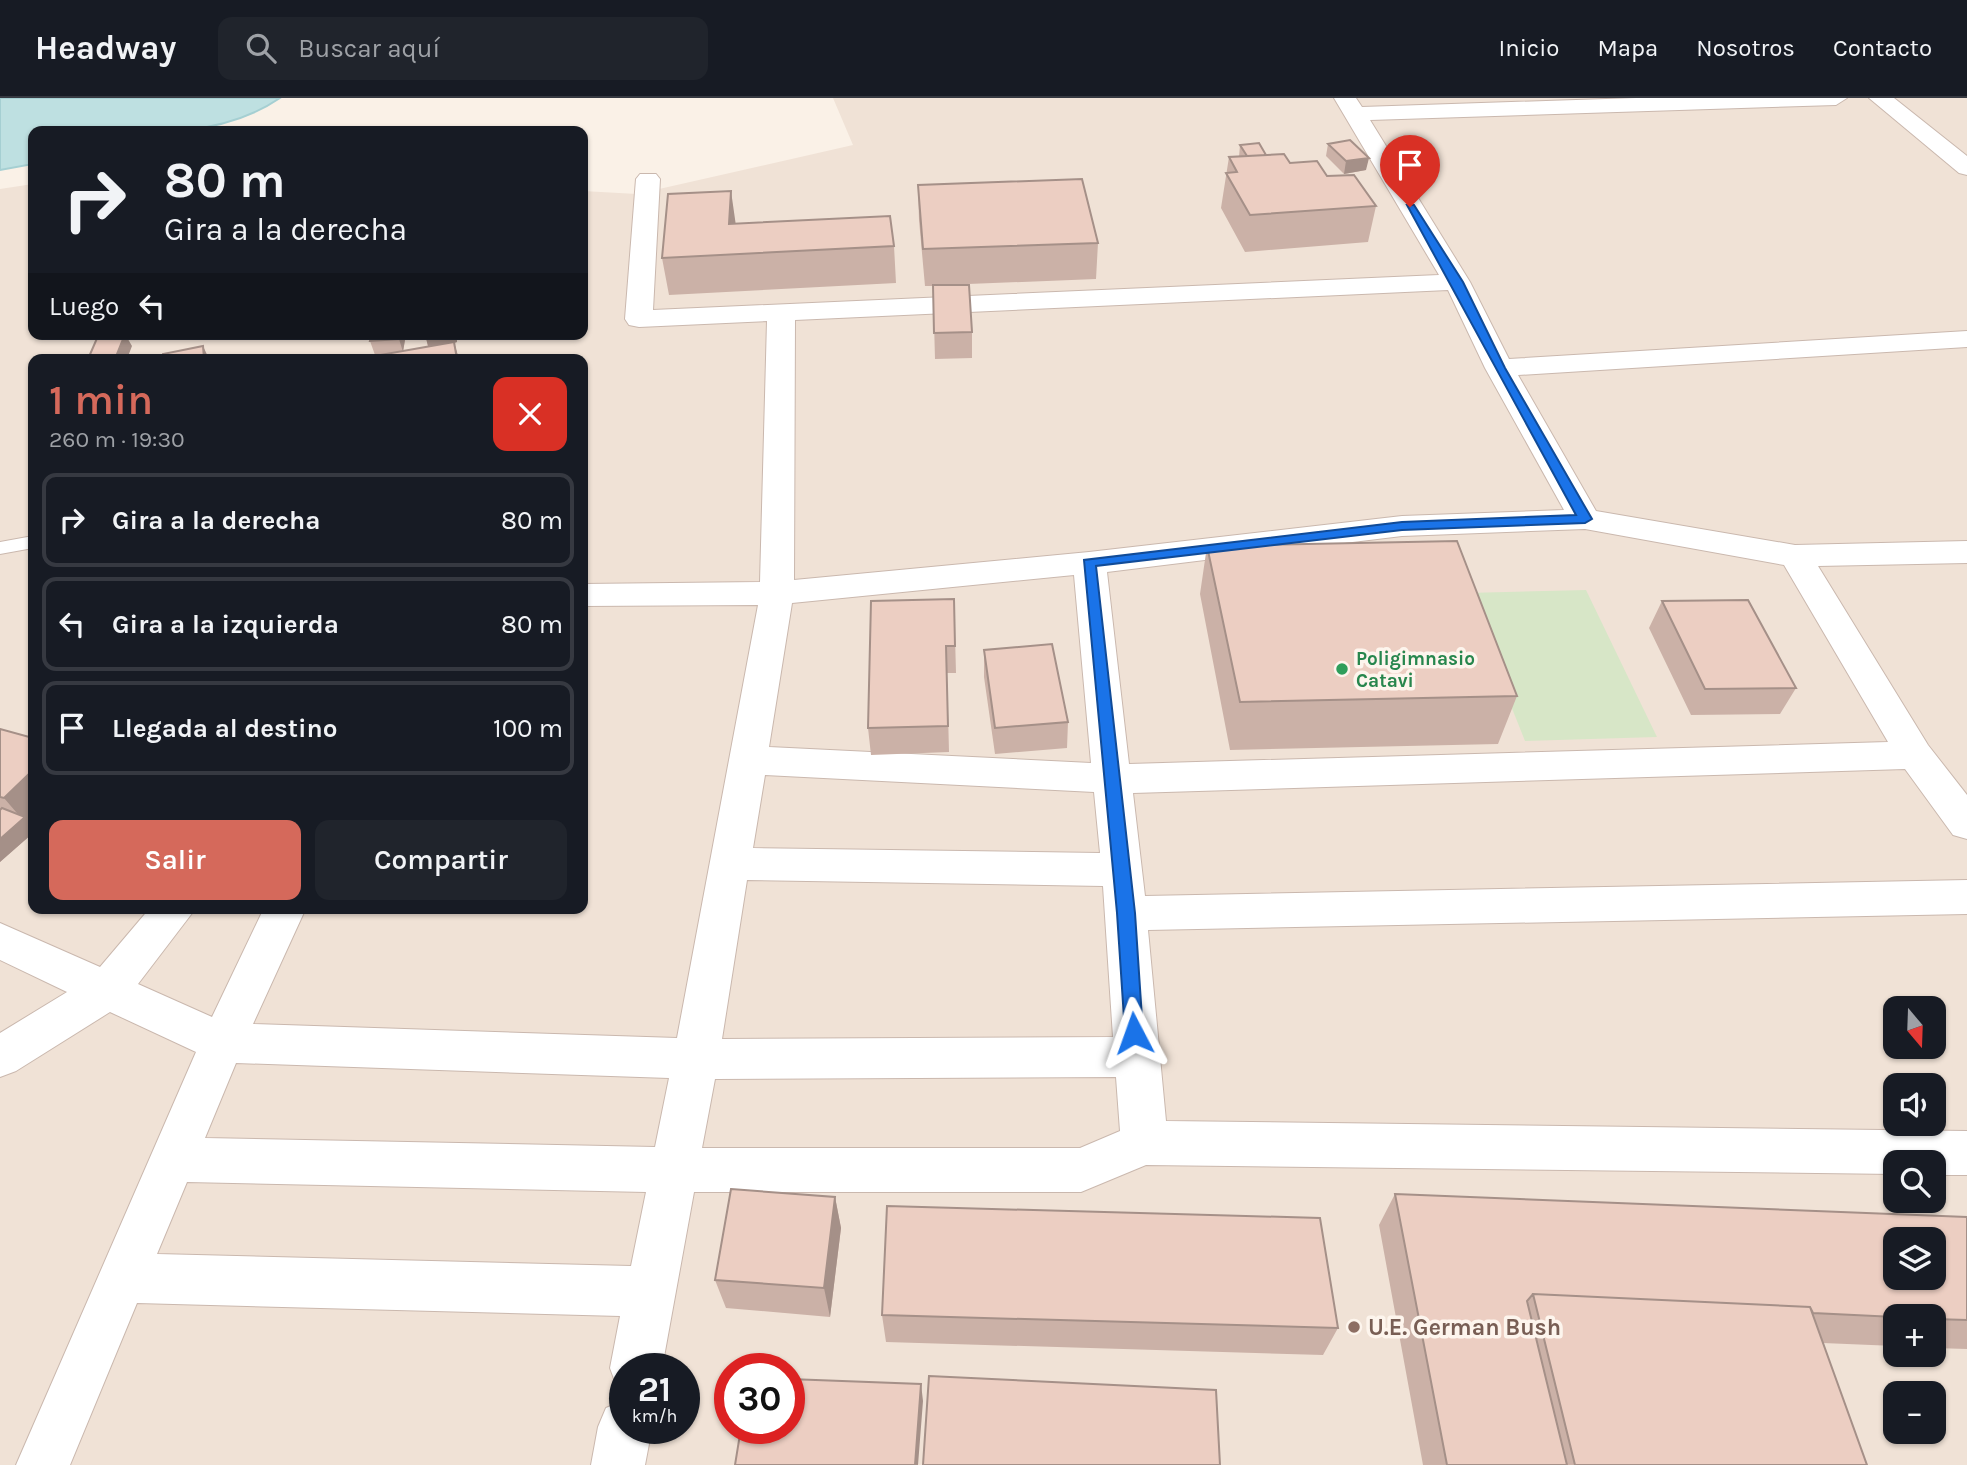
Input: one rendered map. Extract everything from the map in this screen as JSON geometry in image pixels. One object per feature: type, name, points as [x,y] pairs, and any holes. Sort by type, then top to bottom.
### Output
[{"type":"street","points":[[1350,106],[1836,98]]},
{"type":"street","points":[[1880,98],[1967,168]]},
{"type":"street","points":[[1350,106],[1457,282],[1499,368],[1585,519]]},
{"type":"street","points":[[648,179],[639,319],[1457,282]]},
{"type":"street","points":[[639,1353],[696,1059],[777,593],[780,311]]},
{"type":"street","points":[[1499,368],[1967,339]]},
{"type":"street","points":[[588,595],[777,593],[1089,563],[1402,526],[1585,519],[1795,556],[1967,552]]},
{"type":"street","points":[[1795,556],[1915,755],[1967,824]]},
{"type":"street","points":[[1089,563],[1122,870],[1143,1143]]},
{"type":"street","points":[[748,760],[1113,779],[1915,755]]},
{"type":"street","points":[[730,864],[1122,870]]},
{"type":"street","points":[[1126,913],[1967,897]]},
{"type":"street","points":[[0,1057],[106,991],[170,914]]},
{"type":"street","points":[[43,1465],[222,1043],[282,914]]},
{"type":"street","points":[[0,941],[222,1043],[696,1059],[1136,1057]]},
{"type":"street","points":[[173,1159],[675,1170],[1081,1170],[1143,1143],[1967,1153]]},
{"type":"street","points":[[121,1278],[650,1292]]},
{"type":"street","points":[[618,1465],[622,1444]]},
{"type":"lane","points":[[0,548],[28,543]]},
{"type":"shaded area","points":[[833,98],[1967,98],[1967,1465],[0,1465],[0,189],[28,185],[28,340],[588,340],[588,191],[637,194],[853,145]]},
{"type":"green space","points":[[1586,590],[1657,737],[1525,741],[1466,593]]},
{"type":"water","points":[[0,98],[280,98],[253,113],[210,126],[28,126],[28,165],[0,170]]},
{"type":"building","points":[[1350,140],[1369,158],[1346,161],[1328,144]]},
{"type":"building","points":[[1259,143],[1266,155],[1247,156],[1240,145]]},
{"type":"building","points":[[1284,154],[1290,163],[1317,161],[1327,176],[1354,175],[1376,206],[1250,215],[1226,173],[1237,172],[1229,157]]},
{"type":"building","points":[[1082,179],[1098,243],[923,249],[918,185]]},
{"type":"building","points":[[731,191],[729,224],[890,216],[894,246],[662,258],[668,194]]},
{"type":"building","points":[[933,285],[969,285],[972,332],[934,333]]},
{"type":"building","points":[[96,340],[123,340],[117,354],[90,354]]},
{"type":"building","points":[[454,342],[456,354],[386,354]]},
{"type":"building","points":[[203,346],[204,354],[163,354]]},
{"type":"building","name":"Poligimnasio Catavi","points":[[1457,541],[1517,696],[1240,702],[1207,546]]},
{"type":"building","points":[[954,599],[955,646],[946,646],[948,726],[868,728],[871,601]]},
{"type":"building","points":[[1748,600],[1796,688],[1705,689],[1662,601]]},
{"type":"building","points":[[1052,644],[1068,722],[995,728],[984,650]]},
{"type":"building","points":[[0,729],[28,737],[28,775],[4,798],[0,797]]},
{"type":"building","points":[[2,808],[25,817],[0,839],[0,810]]},
{"type":"building","points":[[731,1189],[835,1197],[824,1288],[715,1280]]},
{"type":"building","points":[[1395,1194],[1967,1217],[1967,1320],[1946,1319],[1946,1304],[1883,1304],[1883,1316],[1813,1313],[1810,1307],[1533,1294],[1527,1301],[1567,1465],[1447,1465]]},
{"type":"building","points":[[887,1206],[1320,1218],[1338,1328],[882,1315]]},
{"type":"building","points":[[1533,1294],[1810,1307],[1867,1465],[1575,1465]]},
{"type":"building","points":[[929,1376],[1216,1390],[1220,1465],[923,1465]]},
{"type":"building","points":[[805,1380],[921,1384],[915,1465],[735,1465],[738,1444],[805,1444]]},
{"type":"place","name":"Poligimnasio Catavi","points":[[1342,669]]},
{"type":"place","name":"U.E. German Bush","points":[[1354,1327]]},
{"type":"route","points":[[1134,1033],[1126,913],[1089,563],[1402,526],[1585,519],[1499,368],[1457,282],[1410,207]]}]
